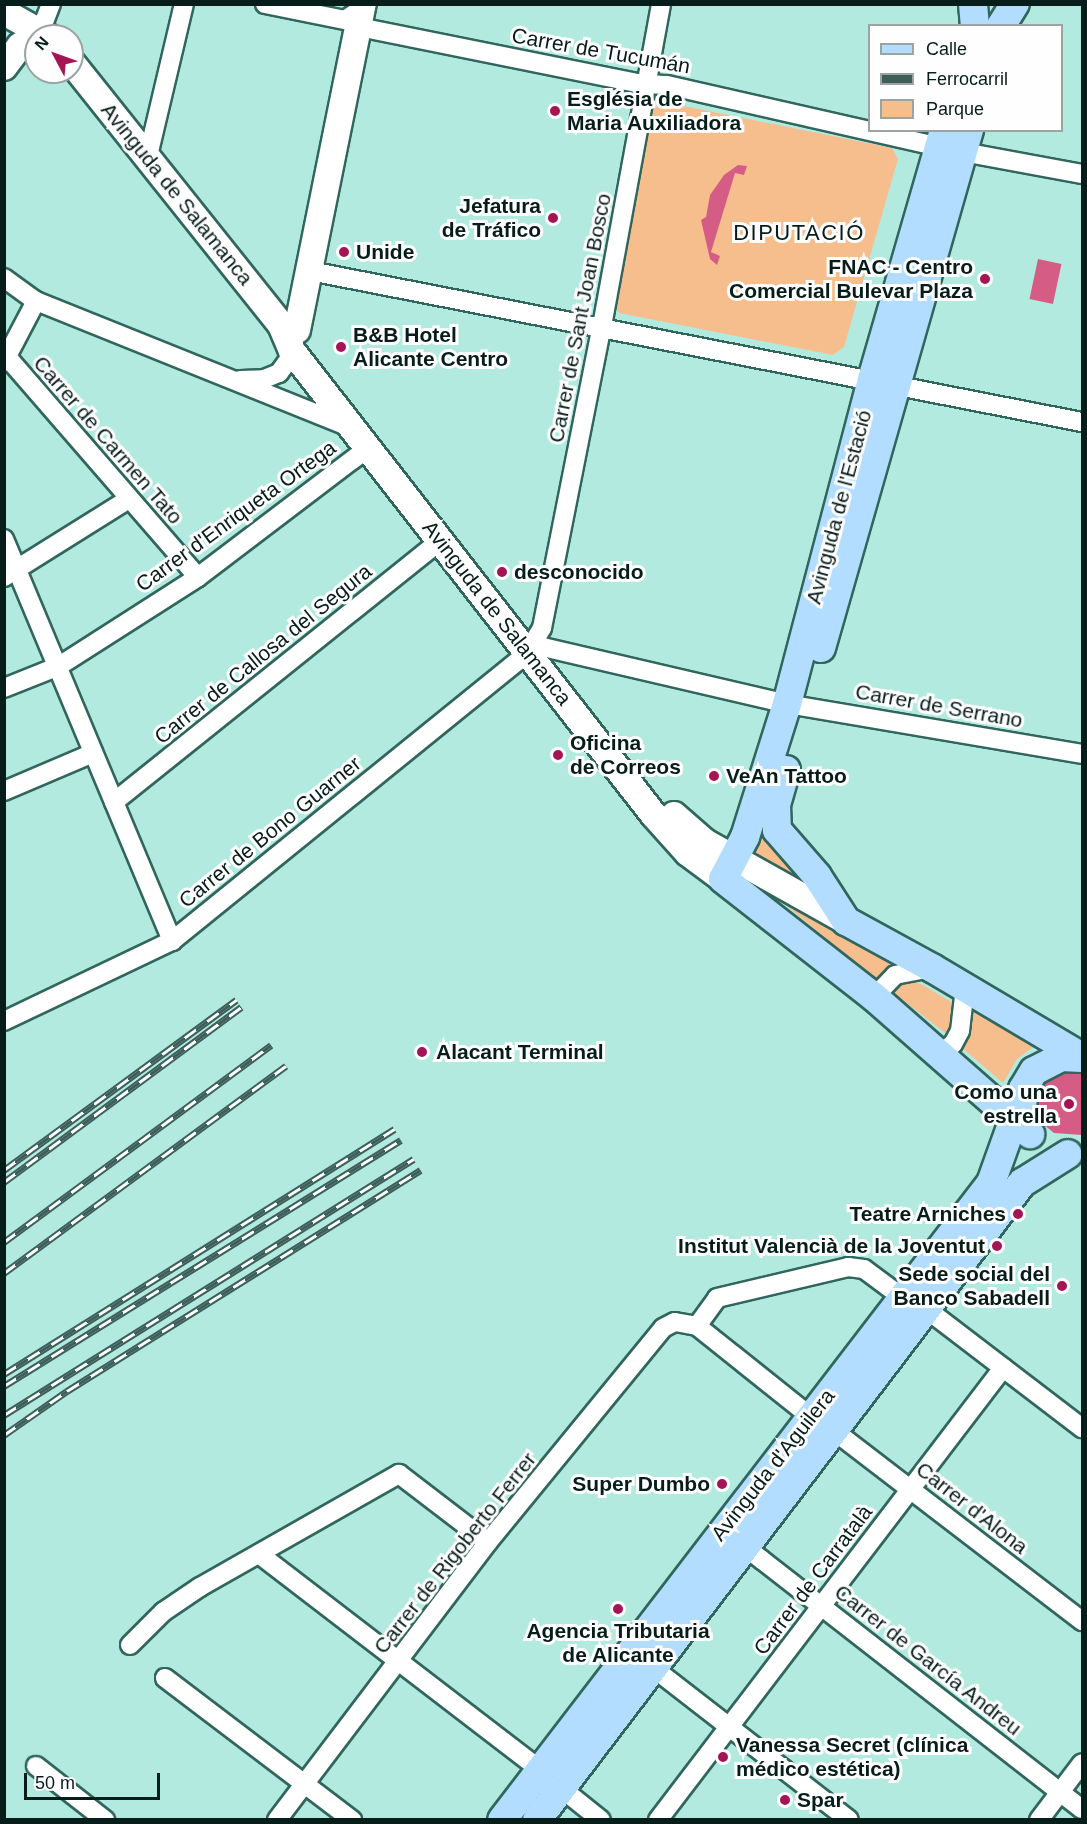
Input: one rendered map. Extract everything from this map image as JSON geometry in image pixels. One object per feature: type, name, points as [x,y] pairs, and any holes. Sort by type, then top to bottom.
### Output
[{"type":"main road","points":[[974,4],[975,24]]},
{"type":"main road","points":[[1002,24],[1015,4]]},
{"type":"main road","points":[[4,12],[27,24]]},
{"type":"main road","points":[[290,335],[310,271],[355,13]]},
{"type":"main road","points":[[290,335],[355,13]]},
{"type":"main road","points":[[4,67],[24,44]]},
{"type":"main road","name":"Avinguda de Salamanca","points":[[84,78],[536,646],[652,814],[688,853],[846,921],[932,968],[1082,1057]]},
{"type":"main road","name":"Avinguda de l'Estació","points":[[774,819],[796,705],[884,383],[954,140]]},
{"type":"main road","name":"Avinguda de Salamanca","points":[[290,335],[360,438],[440,541],[536,646]]},
{"type":"main road","name":"Avinguda de l'Estació","points":[[728,869],[745,837],[796,705]]},
{"type":"main road","name":"Avinguda de Salamanca","points":[[774,819],[785,842],[817,876],[846,921]]},
{"type":"main road","name":"Avinguda de Salamanca","points":[[728,869],[939,1054],[1021,1118],[1044,1146],[1078,1158]]},
{"type":"main road","name":"Avinguda d'Aguilera","points":[[914,1303],[991,1183],[1021,1118],[1028,1079],[1042,1064],[1061,1057],[1082,1057]]},
{"type":"main road","name":"Avinguda d'Aguilera","points":[[502,1820],[710,1548],[822,1423],[914,1303],[1022,1183],[1078,1158]]},
{"type":"main road","name":"Avinguda d'Aguilera","points":[[537,1820],[744,1546],[822,1423]]},
{"type":"street","points":[[46,24],[51,4]]},
{"type":"street","points":[[148,156],[184,4]]},
{"type":"street","name":"Carrer de Tucumán","points":[[266,4],[355,13],[648,85],[667,85],[868,124]]},
{"type":"street","name":"Carrer de Sant Joan Bosco","points":[[536,646],[542,628],[602,326],[648,85],[661,4]]},
{"type":"street","name":"Carrer de Tucumán","points":[[912,132],[954,140],[1083,174]]},
{"type":"street","points":[[310,271],[602,326],[1083,422]]},
{"type":"street","points":[[4,278],[36,301],[232,381],[360,438]]},
{"type":"street","points":[[6,360],[36,301]]},
{"type":"street","points":[[232,381],[264,379],[279,373],[290,335]]},
{"type":"street","name":"Carrer de Carmen Tato","points":[[6,360],[127,500],[198,577]]},
{"type":"street","name":"Carrer d'Enriqueta Ortega","points":[[4,688],[59,666],[198,577],[360,438]]},
{"type":"street","points":[[12,574],[127,500]]},
{"type":"street","points":[[4,539],[12,574],[59,666],[172,941]]},
{"type":"street","name":"Carrer de Callosa del Segura","points":[[114,802],[440,541]]},
{"type":"street","name":"Carrer de Serrano","points":[[536,646],[796,705],[1083,754]]},
{"type":"street","name":"Carrer de Bono Guarner","points":[[4,1021],[172,941],[536,646]]},
{"type":"street","points":[[4,792],[93,753]]},
{"type":"street","points":[[874,997],[895,975],[932,968]]},
{"type":"street","points":[[939,1054],[953,1044],[960,1031],[965,988]]},
{"type":"street","points":[[697,1326],[717,1298],[848,1267],[864,1269],[914,1303],[1083,1428]]},
{"type":"street","name":"Carrer de Rigoberto Ferrer","points":[[277,1820],[488,1542],[638,1356],[663,1328],[675,1322],[697,1326]]},
{"type":"street","name":"Carrer d'Alona","points":[[697,1326],[1083,1622]]},
{"type":"street","name":"Carrer de Carratalà","points":[[658,1820],[1003,1368]]},
{"type":"street","points":[[130,1645],[163,1612],[399,1474],[488,1542]]},
{"type":"street","points":[[710,1548],[744,1546]]},
{"type":"street","name":"Carrer de García Andreu","points":[[744,1546],[1083,1809]]},
{"type":"street","points":[[259,1554],[540,1770]]},
{"type":"street","points":[[652,1667],[849,1820]]},
{"type":"street","points":[[165,1677],[352,1820]]},
{"type":"street","points":[[1039,1820],[1083,1763]]},
{"type":"street","points":[[36,1767],[105,1820]]},
{"type":"street","points":[[561,1788],[601,1820]]},
{"type":"green space","points":[[664,102],[892,148],[898,159],[844,347],[833,355],[619,313],[612,304],[652,110]]},
{"type":"green space","points":[[762,814],[822,899],[749,858]]},
{"type":"green space","points":[[784,899],[905,966],[878,981],[782,902]]},
{"type":"green space","points":[[903,978],[923,985],[958,1006],[949,1036],[889,989]]},
{"type":"green space","points":[[971,1005],[1039,1043],[1017,1059],[1003,1083],[960,1046]]},
{"type":"shaded area","points":[[738,165],[747,166],[744,175],[735,173],[711,252],[720,256],[717,265],[710,259],[701,220],[706,217],[710,195],[724,175]]},
{"type":"shaded area","points":[[1038,259],[1061,264],[1053,304],[1029,299]]},
{"type":"shaded area","points":[[1065,1069],[1082,1072],[1082,1135],[1054,1133],[1043,1124],[1037,1111],[1041,1084],[1052,1074]]},
{"type":"railway","points":[[4,1170],[236,1000]]},
{"type":"railway","points":[[4,1182],[241,1007]]},
{"type":"railway","points":[[4,1242],[271,1045]]},
{"type":"railway","points":[[4,1273],[286,1066]]},
{"type":"railway","points":[[4,1374],[395,1129]]},
{"type":"railway","points":[[4,1386],[401,1140]]},
{"type":"railway","points":[[4,1415],[414,1159]]},
{"type":"railway","points":[[4,1435],[67,1391],[421,1170]]},
{"type":"place","name":"Església de Maria Auxiliadora","points":[[555,111]]},
{"type":"place","name":"Jefatura de Tráfico","points":[[553,218]]},
{"type":"place","name":"Unide","points":[[344,252]]},
{"type":"place","name":"FNAC - Centro Comercial Bulevar Plaza","points":[[985,279]]},
{"type":"place","name":"B&B Hotel Alicante Centro","points":[[341,347]]},
{"type":"place","name":"desconocido","points":[[502,572]]},
{"type":"place","name":"Oficina de Correos","points":[[558,755]]},
{"type":"place","name":"VeAn Tattoo","points":[[714,776]]},
{"type":"place","name":"Alacant Terminal","points":[[422,1052]]},
{"type":"place","name":"Como una estrella","points":[[1069,1104]]},
{"type":"place","name":"Teatre Arniches","points":[[1018,1214]]},
{"type":"place","name":"Institut Valencià de la Joventut","points":[[997,1246]]},
{"type":"place","name":"Sede social del Banco Sabadell","points":[[1062,1286]]},
{"type":"place","name":"Super Dumbo","points":[[722,1484]]},
{"type":"place","name":"Agencia Tributaria de Alicante","points":[[618,1609]]},
{"type":"place","name":"Vanessa Secret (clínica médico estética)","points":[[723,1757]]},
{"type":"place","name":"Spar","points":[[785,1800]]},
{"type":"district","name":"DIPUTACIÓ","points":[[799,233]]}]
